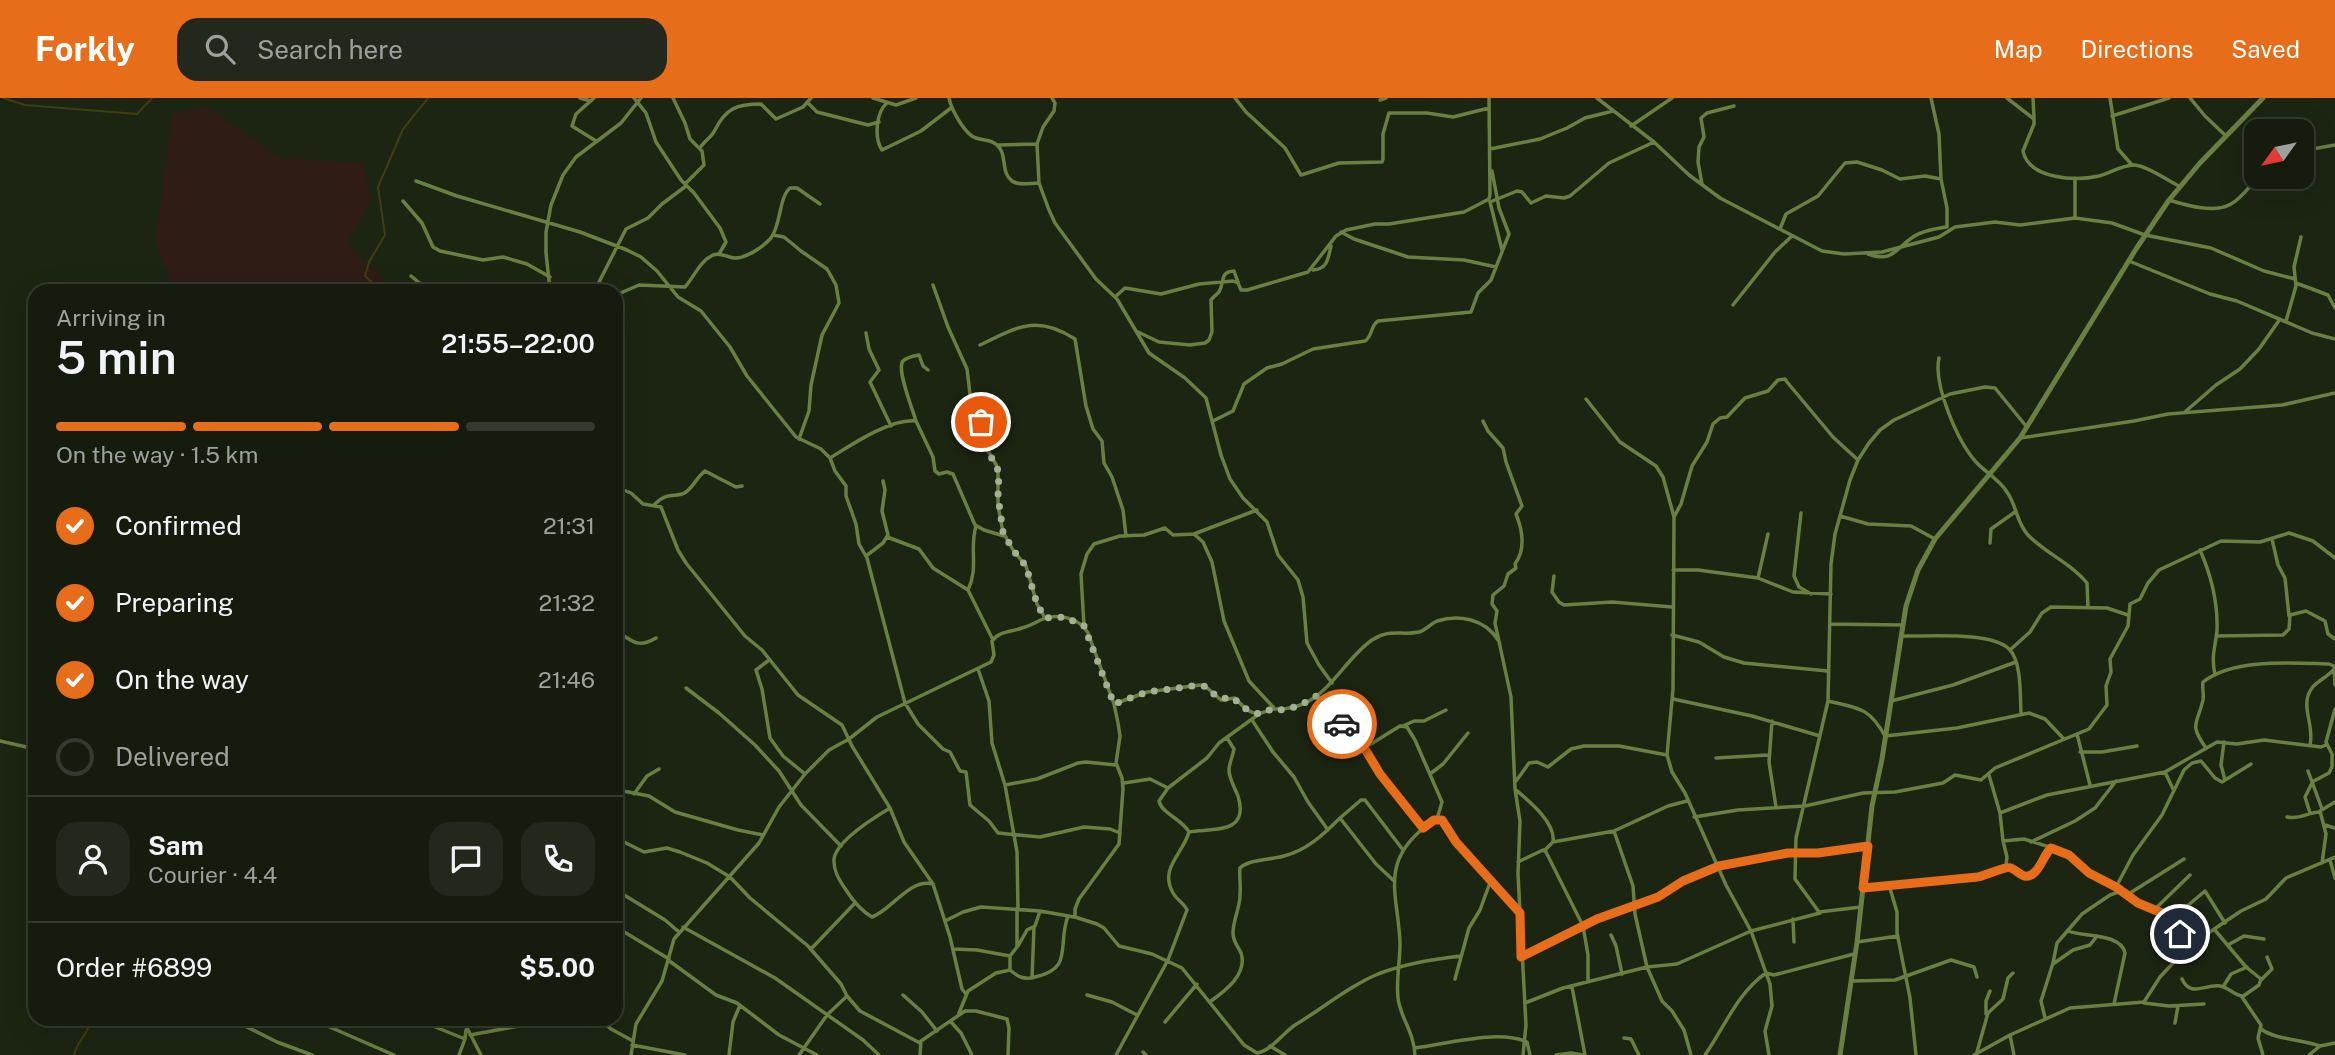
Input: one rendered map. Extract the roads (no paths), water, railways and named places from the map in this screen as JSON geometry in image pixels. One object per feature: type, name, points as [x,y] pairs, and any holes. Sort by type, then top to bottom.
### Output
[{"type":"street","points":[[580,98],[592,99]]},
{"type":"street","points":[[623,292],[639,285],[685,287],[707,259],[719,254],[725,246],[725,237],[656,142],[646,113],[639,100],[634,98]]},
{"type":"street","points":[[598,284],[626,229],[648,218],[704,167],[700,148],[690,139],[673,98]]},
{"type":"street","points":[[700,148],[714,132],[720,118],[736,107],[761,104],[776,119],[802,108],[811,98]]},
{"type":"street","points":[[873,98],[898,104],[916,98]]},
{"type":"street","points":[[949,98],[951,108],[968,134],[998,145],[1003,154],[1007,176],[1013,182],[1039,183]]},
{"type":"street","points":[[1052,98],[1055,103],[1054,111],[1043,127],[1037,144],[1039,183],[1055,223],[1096,279],[1115,297],[1149,353],[1203,394],[1230,479],[1267,522],[1278,555],[1298,580],[1303,597],[1307,643],[1332,683]]},
{"type":"street","points":[[1236,98],[1285,148],[1301,174],[1339,163],[1383,161],[1382,134],[1389,113],[1427,113],[1453,117],[1489,108]]},
{"type":"street","points":[[1380,100],[1386,98]]},
{"type":"street","points":[[1489,98],[1490,200],[1498,243],[1502,250]]},
{"type":"street","points":[[1597,98],[1654,142],[1702,186],[1822,251],[1866,253],[1901,247],[1939,237],[1955,228]]},
{"type":"street","points":[[1632,126],[1672,98]]},
{"type":"street","points":[[1931,98],[1939,134],[1947,227]]},
{"type":"street","points":[[2007,98],[2034,119]]},
{"type":"street","points":[[2033,98],[2034,124],[2023,151],[2028,162],[2035,168],[2051,175],[2075,178],[2099,176],[2132,165],[2145,168],[2179,186]]},
{"type":"street","points":[[2110,98],[2118,149],[2132,165]]},
{"type":"street","points":[[2112,116],[2169,98]]},
{"type":"street","points":[[2190,98],[2226,136]]},
{"type":"street","points":[[1840,1055],[1875,792],[1912,583],[1935,539],[2020,438],[2145,235],[2179,186],[2263,98]]},
{"type":"street","points":[[592,99],[576,114],[572,127],[596,141]]},
{"type":"street","points":[[550,284],[546,253],[547,222],[554,197],[569,165],[625,119],[639,100]]},
{"type":"street","points":[[807,103],[817,112],[868,125],[879,122]]},
{"type":"street","points":[[887,103],[882,108],[879,122],[880,149],[925,128],[951,108]]},
{"type":"street","points":[[1702,186],[1698,162],[1699,147],[1704,137],[1701,118],[1707,113],[1734,106]]},
{"type":"street","points":[[1490,149],[1540,139],[1585,118],[1613,111]]},
{"type":"street","points":[[1311,270],[1341,232],[1375,224],[1464,212],[1517,191],[1530,203],[1546,196],[1568,197],[1609,163],[1654,142]]},
{"type":"street","points":[[998,145],[1037,144]]},
{"type":"street","points":[[2314,149],[2335,145]]},
{"type":"street","points":[[1780,229],[1786,214],[1818,196],[1845,163],[1857,162],[1900,179],[1925,176],[1941,179]]},
{"type":"street","points":[[1213,421],[1233,411],[1244,384],[1267,368],[1282,364],[1305,352],[1365,341],[1378,321],[1471,312],[1476,295],[1489,283],[1508,238],[1509,229],[1497,198],[1490,166]]},
{"type":"street","points":[[2075,178],[2075,218]]},
{"type":"street","points":[[416,181],[619,247],[640,257],[657,271],[681,299],[701,311],[730,347],[774,411],[799,439],[821,449],[830,458],[835,471],[846,486],[859,544],[866,556],[905,703],[918,724],[942,748],[950,752],[960,771],[966,772],[972,808],[989,821],[998,833],[1040,836],[1084,827],[1120,833]]},
{"type":"street","points":[[719,254],[743,257],[762,246],[773,234],[782,211],[784,195],[790,188],[797,188],[820,204]]},
{"type":"street","points":[[2169,200],[2203,207],[2227,206],[2247,189]]},
{"type":"street","points":[[404,201],[422,223],[436,249],[483,260],[503,257],[527,264],[550,277]]},
{"type":"street","points":[[1901,247],[1921,232],[1947,227],[1995,222],[2028,224],[2075,218],[2112,223],[2145,235],[2211,248],[2328,295],[2335,309]]},
{"type":"street","points":[[1341,232],[1370,245],[1416,259],[1464,260],[1496,267]]},
{"type":"street","points":[[773,234],[784,236],[827,269],[836,285],[839,303],[822,335],[811,385],[809,411],[799,439]]},
{"type":"street","points":[[1733,305],[1792,236]]},
{"type":"street","points":[[2286,321],[2296,281],[2294,267],[2301,237]]},
{"type":"street","points":[[1136,331],[1159,342],[1190,345],[1207,342],[1212,332],[1211,300],[1221,288],[1225,273],[1231,270],[1236,273],[1240,289],[1247,290],[1321,269],[1325,266],[1333,241]]},
{"type":"street","points":[[2129,261],[2312,333],[2335,339]]},
{"type":"street","points":[[411,276],[421,284]]},
{"type":"street","points":[[1115,297],[1125,288],[1161,294],[1199,284],[1238,282]]},
{"type":"street","points":[[933,285],[967,369],[970,394],[985,443],[998,468],[998,506],[1005,536],[1026,566],[1037,604],[1045,618]]},
{"type":"street","points":[[2185,412],[2237,372],[2259,349],[2280,319]]},
{"type":"street","points":[[980,345],[1031,324],[1052,326],[1075,339],[1086,406],[1093,429],[1103,444],[1104,463],[1123,510],[1126,536]]},
{"type":"street","points":[[866,333],[869,349],[879,370],[870,382],[891,426]]},
{"type":"street","points":[[928,370],[923,366],[919,355],[905,359],[901,367],[916,421],[933,457],[935,471],[939,474],[953,474],[959,494],[976,526],[973,538],[975,566],[968,590]]},
{"type":"street","points":[[1939,358],[1937,374],[1942,397],[1970,454],[2008,493],[2019,524],[2030,537],[2087,583],[2088,608]]},
{"type":"street","points":[[1674,517],[1696,458],[1707,442],[1713,424],[1720,418],[1727,417],[1743,400],[1764,394],[1781,379],[1787,382],[1833,437],[1857,460]]},
{"type":"street","points":[[1822,913],[1815,909],[1796,882],[1796,838],[1828,701],[1831,564],[1840,516],[1857,460],[1885,426],[1942,397],[1991,386],[2027,427]]},
{"type":"street","points":[[2020,438],[2185,412],[2282,405],[2335,393]]},
{"type":"street","points":[[1586,399],[1625,447],[1660,470],[1674,517],[1672,699],[1667,755],[1672,772],[1751,931],[1766,973],[1773,996],[1765,1031],[1769,1055]]},
{"type":"street","points":[[830,458],[859,440],[891,426],[916,421]]},
{"type":"street","points":[[1483,421],[1488,431],[1502,444],[1522,506],[1516,514],[1523,528],[1516,568],[1508,574],[1506,584],[1492,597],[1492,604],[1497,611],[1495,620],[1512,707],[1515,789],[1520,821],[1518,862],[1525,1003],[1524,1055]]},
{"type":"street","points":[[655,504],[670,494],[684,494],[705,471],[736,487],[742,486]]},
{"type":"street","points":[[866,556],[887,537],[888,528],[882,510],[885,490],[883,481]]},
{"type":"street","points":[[623,490],[643,504],[661,507],[686,563],[745,636],[755,642],[798,695],[839,722],[890,808],[904,842],[933,884],[953,948],[962,989],[966,994]]},
{"type":"street","points":[[1074,916],[1079,900],[1116,849],[1120,833],[1123,783],[1116,765],[1120,736],[1114,704],[1084,626],[1081,574],[1089,551],[1094,544],[1111,538],[1144,535],[1165,527],[1173,536],[1194,534],[1257,510]]},
{"type":"street","points":[[1990,543],[1991,529],[2015,512]]},
{"type":"street","points":[[1801,513],[1794,576],[1799,587],[1813,595]]},
{"type":"street","points":[[1840,516],[1868,524],[1911,526],[1935,539]]},
{"type":"street","points":[[976,526],[1005,536]]},
{"type":"street","points":[[1694,817],[1805,806],[1854,794],[1895,792],[1946,782],[1955,775],[1979,781],[1995,768],[2091,727],[2107,705],[2106,687],[2111,672],[2110,659],[2126,631],[2130,604],[2140,599],[2154,575],[2221,541],[2260,542],[2289,533],[2313,541],[2335,558]]},
{"type":"street","points":[[1194,534],[1203,541],[1212,562],[1224,621],[1249,681],[1274,708]]},
{"type":"street","points":[[1758,578],[1768,534]]},
{"type":"street","points":[[631,1055],[636,1024],[662,981],[672,944],[679,932],[759,843],[779,807],[805,774],[829,750],[849,739],[868,723],[993,659],[992,638],[968,590],[933,568],[919,549],[887,537]]},
{"type":"street","points":[[2216,636],[2283,635],[2289,629],[2286,581],[2278,565],[2272,538]]},
{"type":"street","points":[[2200,550],[2212,579],[2216,636],[2212,657],[2215,675]]},
{"type":"street","points":[[1672,570],[1698,570],[1758,578],[1793,592],[1831,594]]},
{"type":"street","points":[[1554,576],[1552,592],[1564,605],[1612,602],[1672,607]]},
{"type":"street","points":[[2010,650],[2031,632],[2046,609],[2055,606],[2113,609],[2128,615]]},
{"type":"street","points":[[2289,618],[2293,613],[2309,612],[2325,621],[2328,634],[2335,639]]},
{"type":"street","points":[[992,638],[1045,618],[1065,617],[1084,626]]},
{"type":"street","points":[[1189,832],[1182,822],[1159,805],[1168,788],[1207,758],[1213,748],[1259,714],[1274,708],[1290,709],[1318,695],[1361,650],[1381,635],[1391,632],[1420,632],[1436,621],[1458,617],[1491,630],[1501,645]]},
{"type":"street","points":[[1830,624],[1903,625]]},
{"type":"street","points":[[623,635],[639,645],[656,638]]},
{"type":"street","points":[[1672,635],[1699,642],[1724,657],[1744,663],[1828,671]]},
{"type":"street","points":[[1902,636],[1972,637],[2010,650],[2016,662],[2020,684],[2021,714]]},
{"type":"street","points":[[769,660],[756,670],[771,738],[783,756],[805,774]]},
{"type":"street","points":[[1891,701],[1953,685],[2016,662]]},
{"type":"street","points":[[2206,748],[2198,737],[2195,720],[2203,699],[2203,682],[2215,675],[2274,662],[2329,664],[2334,666],[2335,685]]},
{"type":"street","points":[[978,669],[989,701],[994,751],[1005,785],[1019,869],[1017,947]]},
{"type":"street","points":[[2310,745],[2313,731],[2307,709],[2309,693],[2334,669]]},
{"type":"street","points":[[1114,704],[1147,692],[1200,685],[1208,688],[1221,700],[1232,697],[1246,709],[1259,714]]},
{"type":"street","points":[[686,688],[743,733],[774,766],[801,805],[841,846]]},
{"type":"street","points":[[1318,695],[1365,748],[1380,774],[1423,828]]},
{"type":"street","points":[[1672,699],[1772,721],[1820,736]]},
{"type":"street","points":[[1828,701],[1866,710],[1885,736]]},
{"type":"street","points":[[2310,813],[2305,797],[2312,782],[2329,773],[2332,767],[2332,754],[2326,745],[2335,709]]},
{"type":"street","points":[[1365,748],[1403,726],[1414,721],[1424,722],[1446,710]]},
{"type":"street","points":[[1885,736],[1957,728],[2021,714],[2038,714],[2063,738]]},
{"type":"street","points":[[1252,720],[1294,777],[1328,830]]},
{"type":"street","points":[[1772,721],[1768,755],[1776,807]]},
{"type":"street","points":[[1403,726],[1411,732],[1443,804],[1437,819],[1423,828],[1403,850],[1394,871],[1399,925],[1398,1000],[1410,1028],[1415,1055]]},
{"type":"street","points":[[1430,774],[1443,764],[1468,733]]},
{"type":"street","points":[[2077,734],[2090,785]]},
{"type":"street","points":[[1189,832],[1224,828],[1236,822],[1239,817],[1239,800],[1229,772],[1234,749],[1227,738]]},
{"type":"street","points":[[2000,813],[2038,797],[2165,772],[2217,742],[2237,744],[2263,740],[2321,747],[2326,745]]},
{"type":"street","points":[[0,741],[28,747]]},
{"type":"street","points":[[2224,742],[2221,762],[2225,780]]},
{"type":"street","points":[[1515,782],[1529,763],[1537,762],[1548,767],[1575,747],[1619,746],[1667,755]]},
{"type":"street","points":[[2080,752],[2102,752],[2137,746]]},
{"type":"street","points":[[1716,758],[1768,755]]},
{"type":"street","points":[[2116,887],[2133,855],[2162,815],[2184,770],[2201,761],[2218,780],[2225,780],[2251,764]]},
{"type":"street","points":[[1005,785],[1037,779],[1086,762],[1116,765]]},
{"type":"street","points":[[634,794],[647,776],[659,769]]},
{"type":"street","points":[[2308,771],[2325,825],[2322,863]]},
{"type":"street","points":[[2165,772],[2174,790]]},
{"type":"street","points":[[1989,775],[2000,813],[2007,856],[2004,868]]},
{"type":"street","points":[[1123,783],[1150,779],[1168,788]]},
{"type":"street","points":[[2031,842],[2095,808],[2116,781]]},
{"type":"street","points":[[1515,789],[1547,820],[1554,833],[1553,842]]},
{"type":"street","points":[[623,790],[649,796],[683,815],[763,835]]},
{"type":"street","points":[[1211,1002],[1236,979],[1242,964],[1242,956],[1233,940],[1240,897],[1240,868],[1249,863],[1259,863],[1298,851],[1328,830],[1361,800],[1364,800],[1403,850]]},
{"type":"street","points":[[1518,862],[1545,850],[1553,842],[1614,831],[1668,806],[1688,801]]},
{"type":"street","points":[[2287,817],[2297,818],[2335,802]]},
{"type":"street","points":[[890,808],[851,835],[841,846],[835,857],[836,872],[855,903],[874,917],[915,886],[925,882],[933,884]]},
{"type":"street","points":[[1340,818],[1376,864],[1393,880]]},
{"type":"street","points":[[1437,819],[1445,823],[1456,842],[1520,913]]},
{"type":"street","points":[[2325,825],[2335,828]]},
{"type":"street","points":[[1614,831],[1633,886],[1634,906],[1647,967],[1662,1001],[1684,1030],[1691,1055]]},
{"type":"street","points":[[1116,1055],[1168,960],[1187,910],[1173,894],[1169,871],[1189,832]]},
{"type":"street","points":[[2003,841],[2020,839],[2065,852],[2089,873],[2116,887],[2143,906],[2155,909],[2172,919],[2189,946]]},
{"type":"street","points":[[623,842],[644,852],[667,848],[680,852],[707,863],[730,877],[750,898],[811,949],[841,984],[860,1012],[920,1043]]},
{"type":"street","points":[[1521,957],[1608,914],[1658,897],[1690,877],[1719,866],[1740,860],[1868,846]]},
{"type":"street","points":[[1863,888],[1978,877],[1991,875],[2004,868],[2011,868],[2022,876],[2030,875],[2036,871],[2051,848]]},
{"type":"street","points":[[1545,850],[1583,926],[1588,955],[1588,982]]},
{"type":"street","points":[[2142,1003],[2180,953],[2189,946],[2241,911],[2266,898],[2286,878],[2335,858]]},
{"type":"street","points":[[2127,895],[2184,859]]},
{"type":"street","points":[[2330,860],[2335,878]]},
{"type":"street","points":[[2155,909],[2190,875]]},
{"type":"street","points":[[1455,979],[1471,924],[1480,910],[1491,880]]},
{"type":"street","points":[[1889,886],[1897,912],[1898,936],[1916,1055]]},
{"type":"street","points":[[2045,1018],[2041,1001],[2053,964],[2055,946],[2093,906],[2122,891]]},
{"type":"street","points":[[2172,919],[2206,891],[2225,923]]},
{"type":"street","points":[[623,894],[665,920],[679,932]]},
{"type":"street","points":[[811,949],[855,903]]},
{"type":"street","points":[[1525,1003],[1588,982],[1647,967],[1677,964],[1751,931],[1793,919],[1861,907]]},
{"type":"street","points":[[945,921],[973,909],[1040,911],[1074,916],[1104,928],[1119,946],[1168,960],[1182,968],[1244,1045],[1259,1054],[1283,1034],[1343,994],[1379,974],[1424,960],[1461,956]]},
{"type":"street","points":[[1032,978],[1034,927],[1040,911]]},
{"type":"street","points":[[1010,970],[1020,978],[1032,978],[1052,972],[1060,965],[1062,936],[1068,916]]},
{"type":"street","points":[[1793,919],[1794,942]]},
{"type":"street","points":[[683,927],[775,978],[863,1040],[878,1055]]},
{"type":"street","points":[[1010,970],[1010,956],[1027,930],[1034,927]]},
{"type":"street","points":[[2214,929],[2261,981]]},
{"type":"street","points":[[623,931],[668,959],[716,995],[740,1005],[779,1035],[817,1055]]},
{"type":"street","points":[[2068,931],[2097,936],[2120,943],[2124,948],[2114,1003]]},
{"type":"street","points":[[1611,935],[1622,974]]},
{"type":"street","points":[[1857,942],[1898,936]]},
{"type":"street","points":[[2053,964],[2073,950],[2090,945],[2097,936]]},
{"type":"street","points":[[2228,945],[2245,936],[2264,939]]},
{"type":"street","points":[[2161,944],[2180,953]]},
{"type":"street","points":[[953,948],[1010,956]]},
{"type":"street","points":[[1705,1055],[1746,991],[1766,973],[1777,974],[1855,954]]},
{"type":"street","points":[[2243,997],[2259,985],[2272,969],[2267,957]]},
{"type":"street","points":[[1849,981],[1887,981],[1953,960],[1974,967],[1977,977]]},
{"type":"street","points":[[2223,987],[2231,974],[2247,967]]},
{"type":"street","points":[[920,1043],[959,1014],[966,994],[996,973],[1010,970]]},
{"type":"street","points":[[1986,1016],[2003,999],[2008,978],[2013,974]]},
{"type":"street","points":[[2182,979],[2187,988],[2223,987],[2243,997],[2261,1025],[2258,1038],[2263,1055]]},
{"type":"street","points":[[1165,1022],[1197,984]]},
{"type":"street","points":[[1556,1055],[1584,1055],[1572,987]]},
{"type":"street","points":[[1975,1054],[1985,1029],[1986,1001],[1990,991]]},
{"type":"street","points":[[903,995],[922,1012],[937,1031]]},
{"type":"street","points":[[1087,995],[1112,1002],[1137,1015]]},
{"type":"street","points":[[799,1055],[827,1015],[847,996]]},
{"type":"street","points":[[1975,1054],[2045,1018],[2079,1006],[2114,1003],[2178,1006],[2204,1004]]},
{"type":"street","points":[[729,1055],[733,1022],[740,1005]]},
{"type":"street","points":[[2175,1023],[2178,1006]]},
{"type":"street","points":[[959,1014],[975,1011],[1007,1019],[1008,1055]]},
{"type":"street","points":[[951,1021],[961,1033],[972,1055]]},
{"type":"street","points":[[247,1026],[312,1055]]},
{"type":"street","points":[[327,1026],[394,1055]]},
{"type":"street","points":[[433,1026],[465,1039]]},
{"type":"street","points":[[470,1035],[519,1026]]},
{"type":"street","points":[[607,1026],[633,1043],[685,1055]]},
{"type":"street","points":[[458,1055],[467,1028]]},
{"type":"street","points":[[467,1028],[481,1055]]},
{"type":"street","points":[[2261,1029],[2272,1036],[2280,1035],[2320,1046],[2335,1043]]},
{"type":"street","points":[[2010,1035],[2014,1055]]},
{"type":"street","points":[[1415,1048],[1490,1038],[1524,1040],[1529,1045],[1530,1055]]},
{"type":"street","points":[[1623,1038],[1631,1039],[1639,1055]]},
{"type":"street","points":[[920,1043],[920,1055]]},
{"type":"street","points":[[1270,1046],[1285,1055]]},
{"type":"street","points":[[2309,1055],[2320,1046]]},
{"type":"waterway","points":[[3,98],[25,105],[137,114],[152,98]]},
{"type":"waterway","points":[[374,284],[365,276],[369,262],[385,235],[378,187],[403,129],[428,98]]},
{"type":"waterway","points":[[74,1055],[89,1026]]}]
